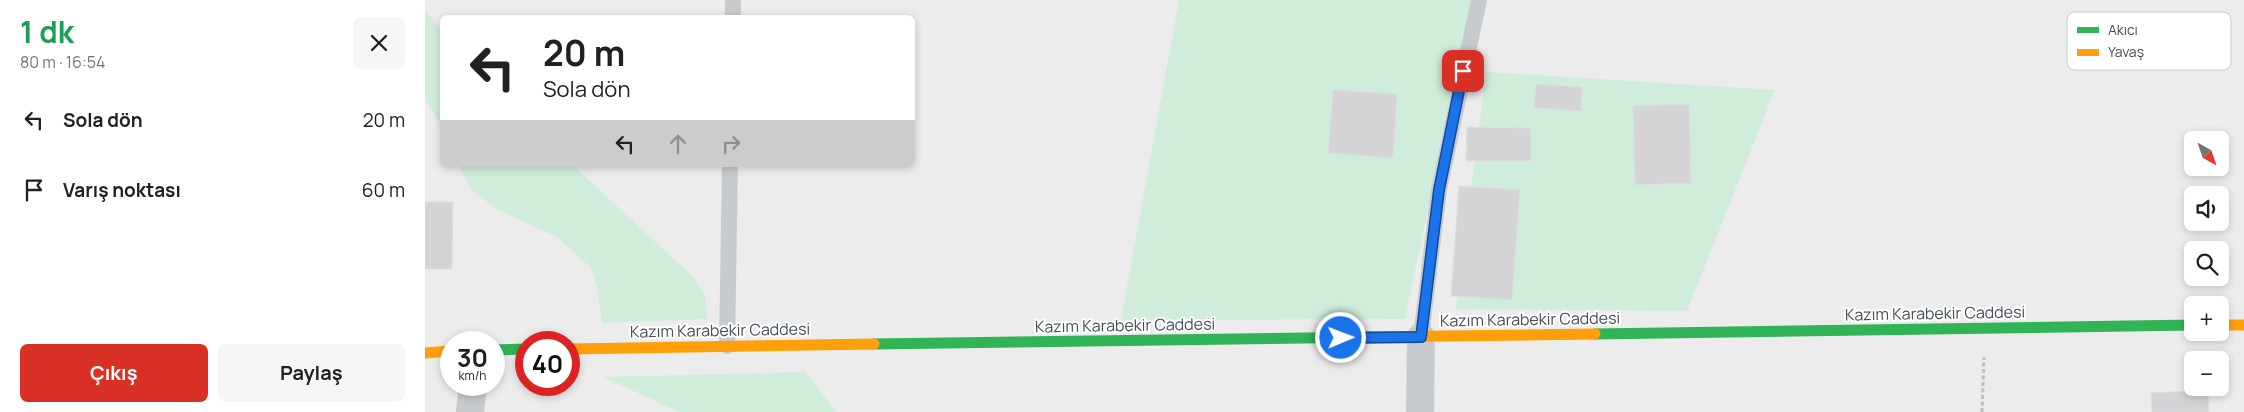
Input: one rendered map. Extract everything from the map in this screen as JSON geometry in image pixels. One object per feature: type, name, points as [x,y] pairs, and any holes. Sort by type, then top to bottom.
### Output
[{"type":"street","points":[[2229,325],[2244,325]]},
{"type":"street","name":"Kazım Karabekir Caddesi","points":[[580,349],[2184,326]]},
{"type":"street","points":[[1420,412],[1421,337]]},
{"type":"street","points":[[425,341],[440,344]]},
{"type":"street","points":[[425,353],[440,352]]},
{"type":"street","points":[[470,412],[472,396]]},
{"type":"lane","points":[[733,0],[733,15]]},
{"type":"lane","points":[[1421,337],[1439,190],[1479,0]]},
{"type":"lane","points":[[727,346],[730,167]]},
{"type":"path","points":[[1982,412],[1986,328]]},
{"type":"green space","points":[[1179,0],[1472,0],[1405,319],[1121,320]]},
{"type":"green space","points":[[425,10],[440,29],[440,123],[425,100]]},
{"type":"green space","points":[[1486,72],[1775,90],[1687,311],[1456,309]]},
{"type":"green space","points":[[459,167],[575,167],[692,276],[705,295],[708,319],[602,323],[597,287],[591,268],[557,237],[496,209],[472,190]]},
{"type":"green space","points":[[805,372],[837,412],[679,412],[603,377]]},
{"type":"building","points":[[1536,84],[1582,87],[1581,111],[1534,108]]},
{"type":"building","points":[[1333,90],[1397,94],[1393,158],[1328,153]]},
{"type":"building","points":[[1689,104],[1691,183],[1635,185],[1633,106]]},
{"type":"building","points":[[1467,127],[1531,128],[1531,161],[1466,161]]},
{"type":"building","points":[[1459,186],[1520,190],[1512,300],[1451,296]]},
{"type":"building","points":[[425,202],[453,202],[452,269],[425,269]]},
{"type":"building","points":[[2184,391],[2184,396],[2208,396],[2209,412],[2152,412],[2151,393]]},
{"type":"traffic: fast","points":[[1595,334],[2184,325]]},
{"type":"traffic: fast","points":[[874,344],[1372,337]]},
{"type":"traffic: fast","points":[[505,350],[515,349]]},
{"type":"traffic: slow","points":[[2229,325],[2244,325]]},
{"type":"traffic: slow","points":[[1372,337],[1595,334]]},
{"type":"traffic: slow","points":[[580,349],[874,344]]},
{"type":"traffic: slow","points":[[425,353],[440,352]]},
{"type":"route","points":[[1341,338],[1421,337],[1439,190],[1447,142],[1463,71]]}]
